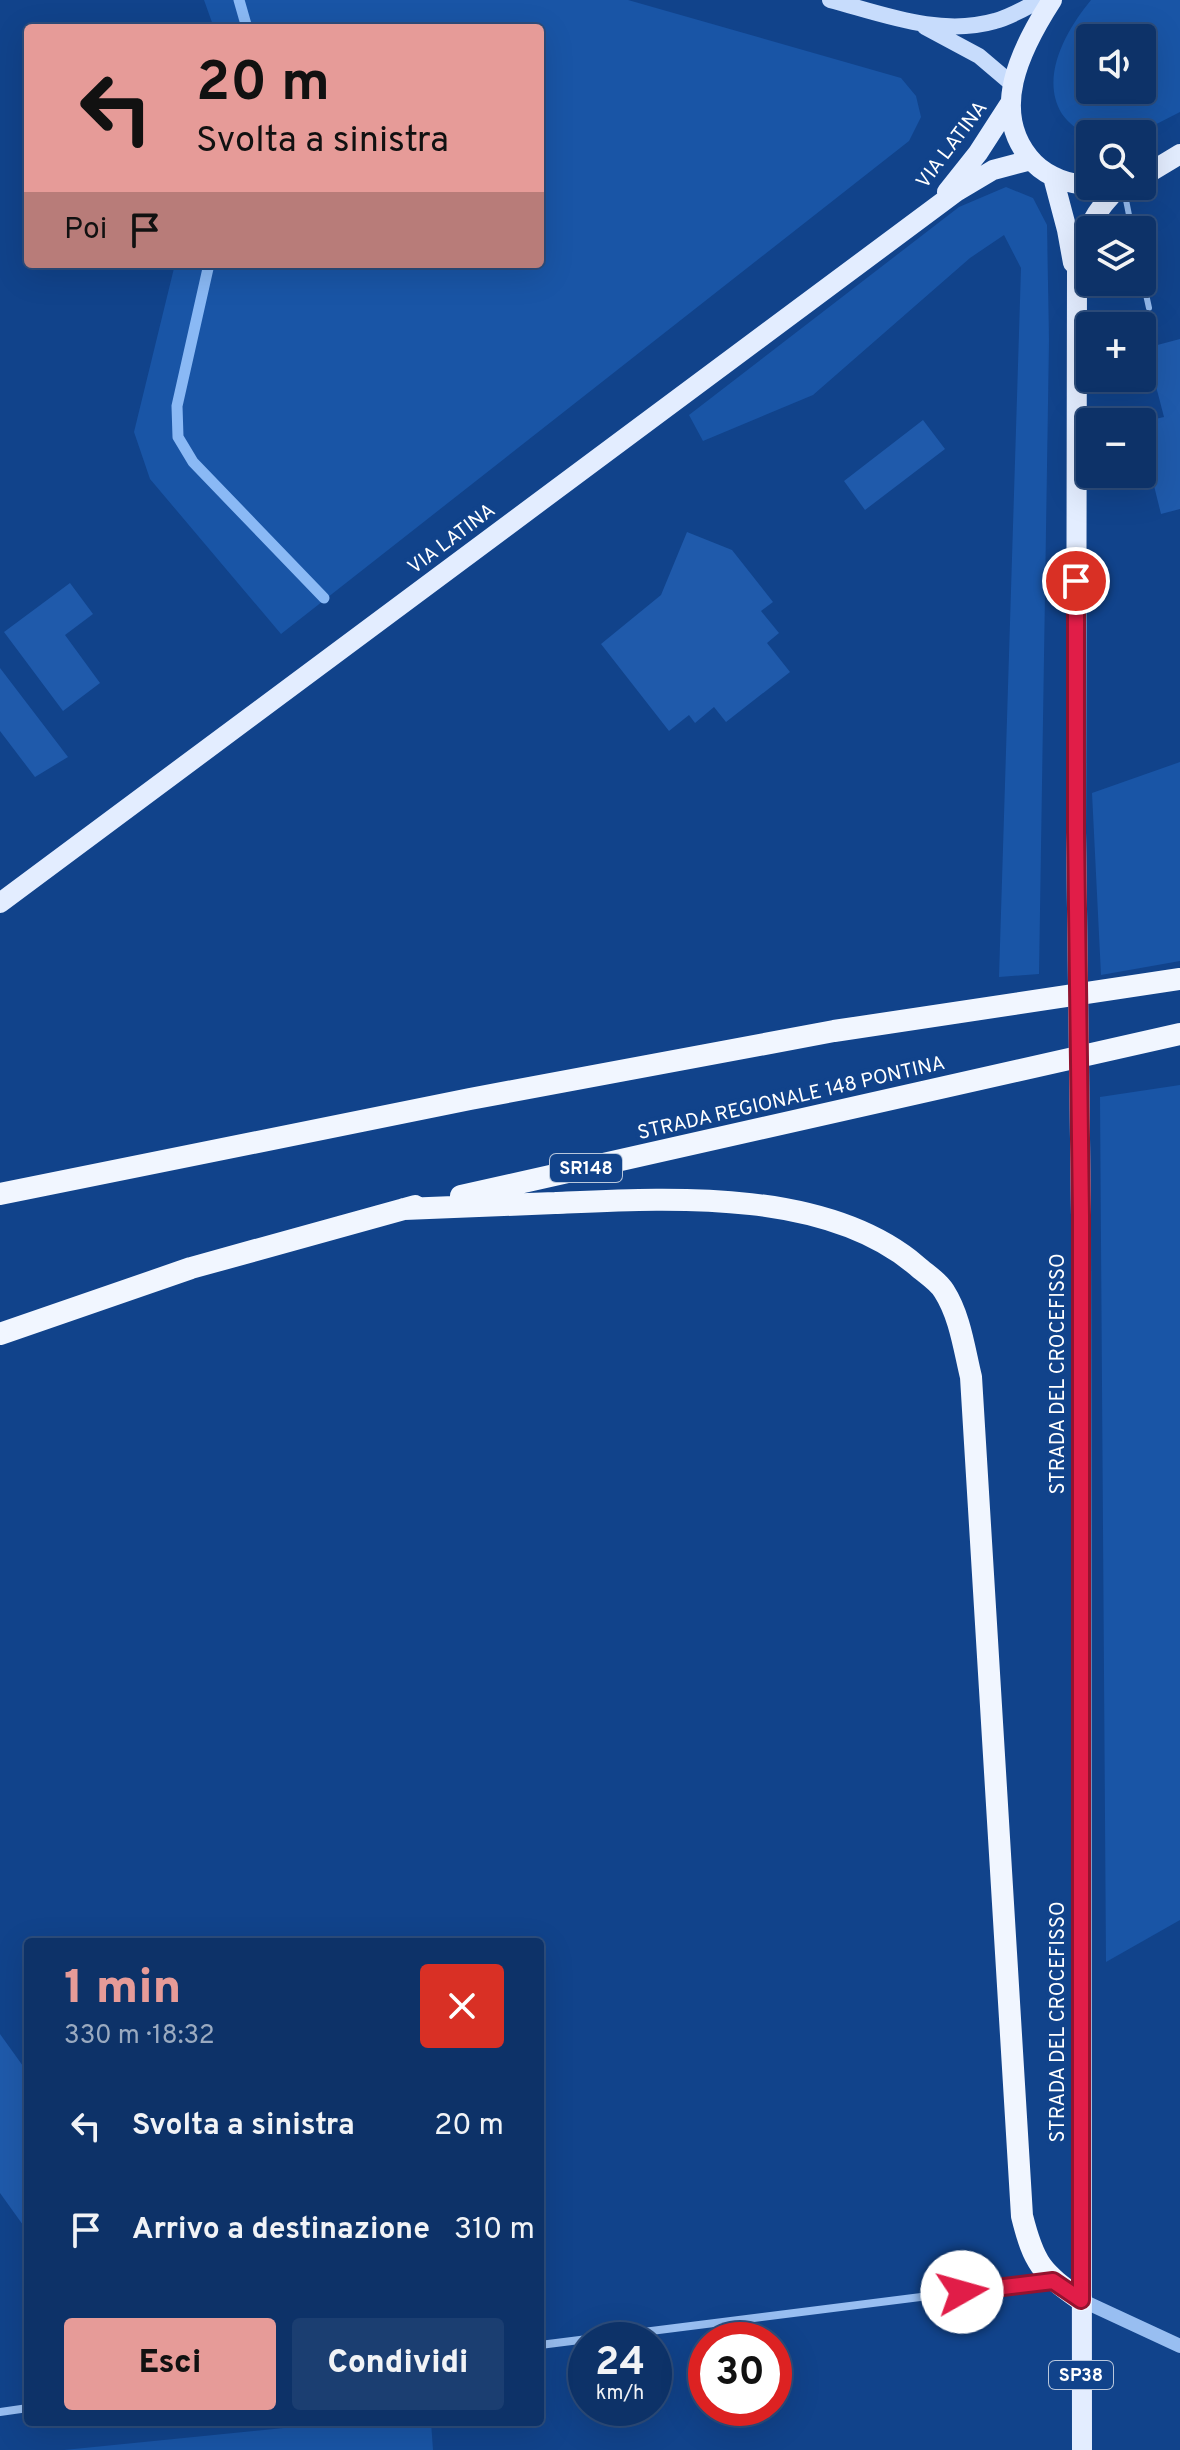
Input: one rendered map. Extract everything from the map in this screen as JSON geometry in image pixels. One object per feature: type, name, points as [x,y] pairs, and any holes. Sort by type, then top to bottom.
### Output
[{"type":"highway","points":[[0,1194],[470,1099],[834,1031],[1180,979]]},
{"type":"highway","name":"STRADA REGIONALE 148 PONTINA","points":[[0,1334],[191,1268],[404,1209],[1180,1034]]},
{"type":"highway","points":[[404,1209],[632,1200],[735,1203],[804,1213],[872,1237],[908,1258],[943,1288],[957,1316],[971,1377],[1022,2216],[1031,2253],[1053,2281],[1081,2300]]},
{"type":"main road","points":[[830,0],[916,23],[961,27],[1005,18],[1040,0]]},
{"type":"main road","points":[[1052,0],[1027,45],[1012,84],[1009,105],[1014,132],[1031,160],[1053,177],[1076,182]]},
{"type":"main road","points":[[916,23],[979,56],[1012,84]]},
{"type":"main road","name":"VIA LATINA","points":[[932,210],[978,153],[1009,105]]},
{"type":"main road","name":"VIA LATINA","points":[[0,903],[956,192],[993,170],[1031,160]]},
{"type":"main road","points":[[1156,171],[1175,162]]},
{"type":"main road","name":"STRADA DEL CROCEFISSO","points":[[1053,177],[1067,230],[1076,299]]},
{"type":"main road","name":"STRADA DEL CROCEFISSO","points":[[1082,2450],[1081,1215],[1076,832],[1076,299],[1079,256],[1088,224],[1106,200]]},
{"type":"street","points":[[544,2345],[1053,2281]]},
{"type":"street","points":[[1081,2300],[1180,2346]]},
{"type":"street","points":[[0,2412],[24,2409]]},
{"type":"lane","points":[[1146,296],[1149,308]]},
{"type":"shaded area","points":[[204,0],[628,0],[901,78],[916,96],[921,117],[909,141],[281,634],[150,479],[134,432],[174,268],[544,268],[544,24],[213,24]]},
{"type":"shaded area","points":[[1091,0],[1180,0],[1180,112],[1156,124],[1156,120],[1076,120],[1076,128],[1062,114],[1053,85],[1059,54],[1073,25]]},
{"type":"shaded area","points":[[1006,187],[1033,198],[1047,225],[1049,340],[1039,974],[999,977],[1021,268],[1004,235],[970,258],[813,395],[703,441],[689,415],[959,207]]},
{"type":"shaded area","points":[[1180,762],[1180,961],[1101,975],[1092,793]]},
{"type":"shaded area","points":[[1180,1085],[1180,1920],[1106,1962],[1100,1097]]},
{"type":"shaded area","points":[[303,2426],[431,2426],[433,2450],[64,2450]]},
{"type":"building","points":[[1180,339],[1180,509],[1161,514],[1155,488],[1156,419],[1164,417],[1156,386],[1156,345]]},
{"type":"building","points":[[923,420],[945,449],[865,510],[844,481]]},
{"type":"building","points":[[687,532],[732,550],[773,602],[761,611],[779,633],[767,643],[790,672],[726,722],[714,707],[695,723],[689,715],[669,731],[601,644],[661,595]]},
{"type":"building","points":[[70,583],[93,614],[65,635],[100,683],[63,711],[4,632]]},
{"type":"building","points":[[0,668],[68,757],[35,777],[0,731]]},
{"type":"building","points":[[0,2034],[24,2067],[24,2226],[0,2193]]},
{"type":"waterway","points":[[239,0],[246,24]]},
{"type":"waterway","points":[[208,268],[177,406],[178,437],[193,462],[324,598]]},
{"type":"route","points":[[962,2292],[1053,2281],[1081,2300],[1081,1215],[1076,581]]}]
